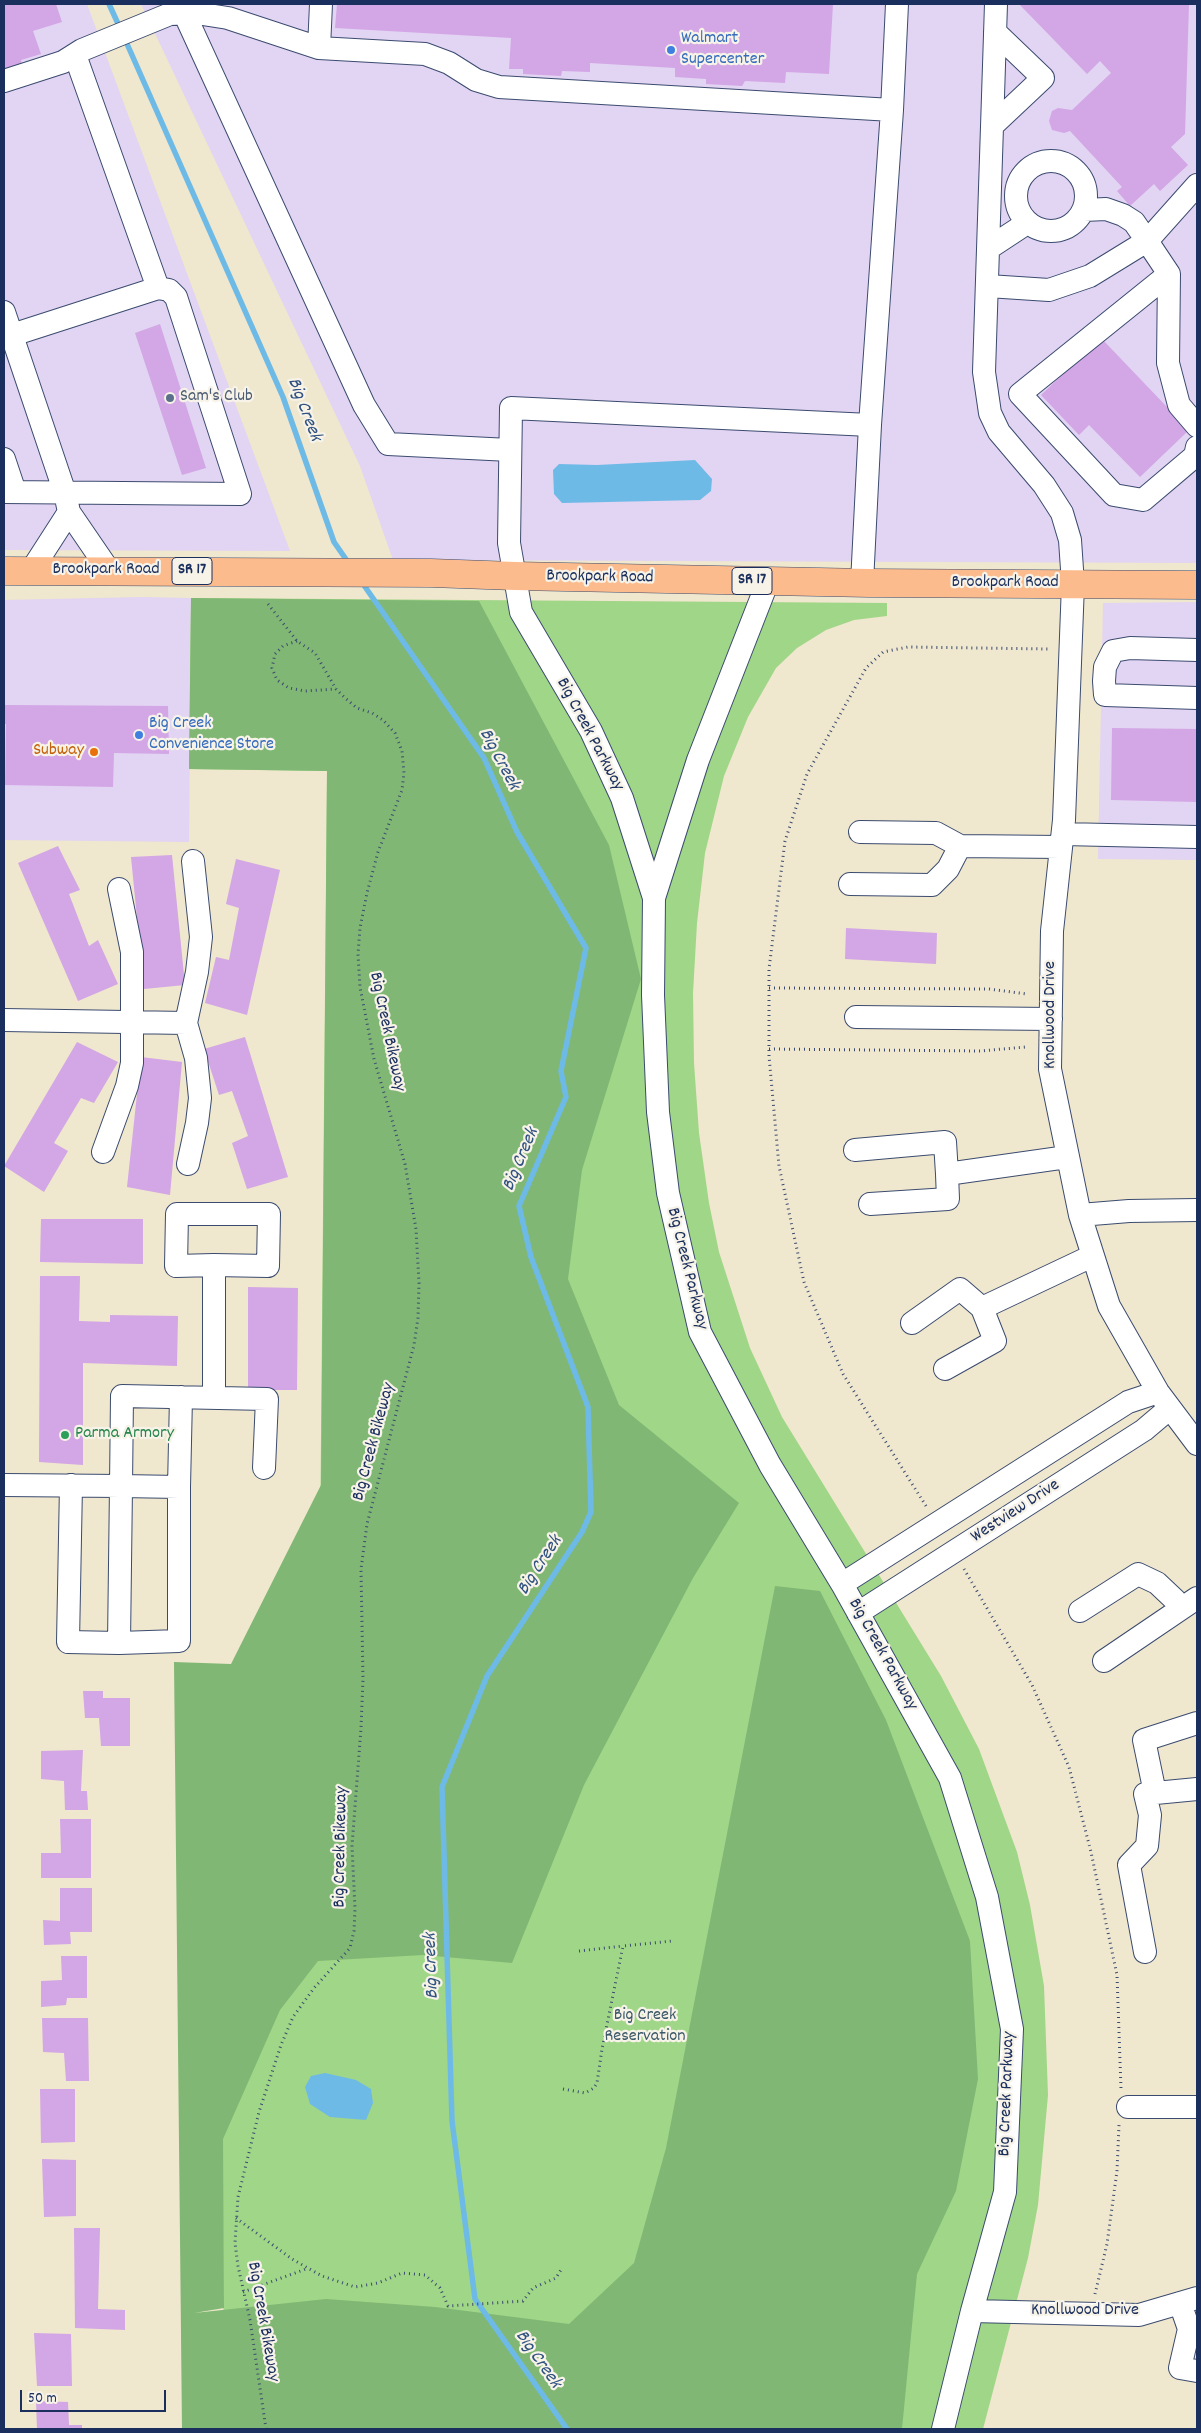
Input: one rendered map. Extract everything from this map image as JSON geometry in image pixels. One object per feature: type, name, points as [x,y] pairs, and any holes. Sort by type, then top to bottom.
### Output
[{"type":"main road","name":"Brookpark Road","points":[[4,571],[273,571],[862,583],[1197,585]]},
{"type":"street","points":[[319,48],[322,4]]},
{"type":"street","points":[[862,583],[870,425],[898,4]]},
{"type":"street","name":"Knollwood Drive","points":[[996,4],[984,372],[990,412],[999,432],[1044,485],[1062,513],[1070,540],[1073,584],[1062,841],[1052,931],[1050,1069],[1080,1215],[1109,1306],[1164,1400],[1197,1444]]},
{"type":"street","points":[[182,8],[364,405],[388,444],[510,450]]},
{"type":"street","points":[[4,81],[63,62],[79,53],[182,8],[228,18],[319,48],[425,54],[449,63],[476,80],[499,87],[892,110]]},
{"type":"street","points":[[992,126],[1043,78],[995,32]]},
{"type":"street","points":[[79,53],[158,288]]},
{"type":"street","points":[[1052,161],[1064,163],[1074,170],[1086,188],[1084,210],[1074,223],[1059,231],[1042,230],[1027,222],[1020,213],[1016,202],[1016,189],[1021,178],[1029,169],[1040,163],[1052,161]]},
{"type":"street","points":[[988,286],[1049,290],[1090,276],[1147,242],[1197,185]]},
{"type":"street","points":[[1084,210],[1106,209],[1123,215],[1134,222],[1169,274],[1168,362],[1179,405],[1197,426]]},
{"type":"street","points":[[989,248],[1027,222]]},
{"type":"street","points":[[990,412],[1020,394],[1169,274]]},
{"type":"street","points":[[4,459],[10,492],[67,503],[240,494],[176,297],[169,290],[158,288],[8,335]]},
{"type":"street","points":[[4,312],[8,335],[67,503],[110,572]]},
{"type":"street","points":[[1020,394],[1114,495],[1143,500],[1195,456],[1197,447]]},
{"type":"street","name":"Big Creek Parkway","points":[[654,898],[622,798],[591,731],[521,612],[509,543],[511,408],[870,425]]},
{"type":"street","points":[[32,571],[67,503]]},
{"type":"street","name":"Big Creek Parkway","points":[[768,581],[698,760],[654,898],[653,995],[658,1112],[668,1193],[700,1332],[770,1465],[842,1584],[950,1778],[987,1897],[1012,2029],[1005,2192],[972,2311],[943,2429]]},
{"type":"street","points":[[1105,695],[1105,667],[1113,651],[1130,648],[1197,650]]},
{"type":"street","points":[[1069,694],[1197,698]]},
{"type":"street","points":[[860,832],[936,833],[960,846],[1197,837]]},
{"type":"street","points":[[850,884],[932,885],[948,869],[960,846]]},
{"type":"street","points":[[188,1164],[198,1123],[200,1098],[196,1058],[186,1023],[198,972],[201,937],[193,861]]},
{"type":"street","points":[[103,1152],[127,1086],[132,1063],[132,952],[119,889]]},
{"type":"street","points":[[856,1017],[1051,1019]]},
{"type":"street","points":[[4,1020],[186,1023]]},
{"type":"street","points":[[855,1150],[945,1142],[948,1199],[870,1204]]},
{"type":"street","points":[[947,1174],[1067,1157]]},
{"type":"street","points":[[1080,1215],[1130,1211],[1197,1210]]},
{"type":"street","points":[[177,1214],[269,1214],[268,1266],[214,1265],[176,1266],[177,1214]]},
{"type":"street","points":[[982,1308],[1092,1256]]},
{"type":"street","points":[[214,1265],[214,1397]]},
{"type":"street","points":[[912,1324],[960,1289],[982,1308],[995,1341],[946,1369]]},
{"type":"street","points":[[120,1643],[122,1396],[267,1399],[264,1468]]},
{"type":"street","points":[[71,1486],[68,1642],[179,1641],[181,1397]]},
{"type":"street","name":"Westview Drive","points":[[842,1584],[1128,1402],[1164,1400]]},
{"type":"street","name":"Westview Drive","points":[[858,1613],[1144,1430],[1164,1400]]},
{"type":"street","points":[[1050,1452],[1069,1479]]},
{"type":"street","points":[[4,1484],[179,1487]]},
{"type":"street","points":[[945,1518],[973,1540]]},
{"type":"street","points":[[1080,1610],[1138,1574],[1157,1583],[1175,1600],[1189,1603]]},
{"type":"street","points":[[1104,1661],[1189,1603]]},
{"type":"street","points":[[1155,1793],[1144,1740],[1197,1723]]},
{"type":"street","points":[[1145,1952],[1129,1865],[1147,1846],[1150,1815],[1145,1794],[1197,1789]]},
{"type":"street","points":[[1123,2107],[1197,2107]]},
{"type":"street","points":[[1189,2301],[1193,2330],[1180,2368],[1197,2371]]},
{"type":"street","name":"Knollwood Drive","points":[[972,2311],[1139,2315],[1189,2301]]},
{"type":"path","name":"Big Creek Bikeway","points":[[266,2429],[250,2320],[243,2292],[235,2243],[236,2218],[244,2170],[270,2073],[280,2045],[294,2017],[314,1988],[350,1948],[354,1931],[355,1909],[352,1846],[363,1679],[361,1570],[367,1524],[403,1392],[418,1318],[419,1283],[416,1229],[405,1164],[374,1059],[360,987],[358,954],[367,893],[378,852],[402,790],[404,772],[402,752],[395,733],[383,720],[372,713],[358,708],[336,689],[315,653],[296,641],[268,604]]},
{"type":"path","points":[[296,641],[282,646],[275,654],[272,668],[277,680],[289,688],[305,691],[336,689]]},
{"type":"path","points":[[945,1518],[843,1374],[804,1282],[779,1166],[769,1049],[769,970],[785,841],[808,774],[866,668],[883,652],[908,647],[1048,649]]},
{"type":"path","points":[[769,988],[989,989],[1027,994]]},
{"type":"path","points":[[769,1049],[980,1050],[1026,1047]]},
{"type":"path","points":[[954,1552],[1032,1685],[1069,1767],[1091,1852],[1117,1975],[1123,2107],[1108,2235],[1090,2314]]},
{"type":"path","points":[[579,1951],[672,1941]]},
{"type":"path","points":[[563,2089],[585,2093],[594,2088],[597,2083],[623,1946]]},
{"type":"path","name":"Big Creek Bikeway","points":[[236,2218],[307,2269],[355,2287],[378,2283],[402,2273],[425,2275],[440,2288],[448,2306],[523,2301],[540,2284],[556,2278],[562,2268]]},
{"type":"path","points":[[243,2292],[307,2269]]},
{"type":"shaded area","points":[[4,4],[87,4],[290,551],[4,550]]},
{"type":"shaded area","points":[[141,4],[1197,4],[1197,563],[393,560],[360,466]]},
{"type":"shaded area","points":[[142,597],[191,598],[189,842],[4,840],[4,600]]},
{"type":"shaded area","points":[[1197,602],[1197,860],[1098,859],[1103,603]]},
{"type":"green space","name":"Big Creek Reservation","points":[[191,598],[887,603],[887,616],[854,620],[826,630],[797,648],[776,668],[748,717],[724,776],[705,853],[697,923],[693,993],[694,1063],[699,1133],[709,1203],[719,1252],[750,1348],[782,1417],[941,1676],[979,1749],[1017,1852],[1030,1905],[1044,1986],[1048,2095],[1038,2205],[1028,2258],[983,2429],[224,2429],[222,2008],[318,1764],[327,771],[189,769]]},
{"type":"green space","name":"Big Creek Reservation","points":[[191,598],[479,601],[609,845],[641,979],[582,1170],[568,1279],[619,1405],[739,1503],[693,1578],[584,1785],[512,1963],[423,1955],[318,1961],[280,2010],[223,2139],[224,2308],[194,2313],[326,2299],[435,2307],[569,2324],[634,2263],[666,2148],[775,1586],[820,1591],[886,1720],[970,1941],[978,2079],[956,2191],[917,2274],[902,2429],[182,2429],[174,1662],[231,1664],[321,1485],[327,771],[189,769]]},
{"type":"water","points":[[695,460],[712,479],[711,491],[700,500],[562,503],[554,494],[553,470],[559,464],[597,465]]},
{"type":"water","points":[[325,2073],[356,2080],[371,2089],[373,2103],[366,2120],[330,2117],[310,2104],[305,2087],[311,2076]]},
{"type":"building","points":[[4,4],[56,4],[62,22],[33,31],[41,54],[21,60],[22,64],[4,70]]},
{"type":"building","name":"Walmart Supercenter","points":[[337,4],[833,4],[829,74],[786,72],[785,83],[745,81],[742,86],[706,84],[706,79],[675,77],[675,68],[590,63],[590,72],[562,71],[561,76],[523,74],[523,69],[509,69],[511,38],[335,28]]},
{"type":"building","points":[[1019,4],[1189,4],[1185,134],[1171,147],[1188,165],[1160,191],[1154,184],[1130,206],[1117,191],[1122,187],[1070,131],[1064,133],[1052,130],[1049,121],[1052,111],[1058,108],[1072,110],[1111,73],[1100,61],[1087,74]]},
{"type":"building","points":[[160,324],[206,468],[182,475],[135,333]]},
{"type":"building","points":[[1101,338],[1189,430],[1140,477],[1089,425],[1079,435],[1041,395]]},
{"type":"building","points":[[4,705],[168,706],[169,754],[114,753],[113,787],[5,785],[6,724],[4,724]]},
{"type":"building","points":[[1112,728],[1197,729],[1197,802],[1111,800]]},
{"type":"building","points":[[58,846],[80,890],[69,894],[89,946],[98,940],[118,984],[78,1001],[18,863]]},
{"type":"building","points":[[172,855],[185,985],[144,989],[131,857]]},
{"type":"building","points":[[236,859],[280,870],[247,1015],[205,1003],[216,957],[229,960],[239,908],[226,904]]},
{"type":"building","points":[[846,928],[937,933],[936,964],[845,959]]},
{"type":"building","points":[[245,1037],[288,1177],[247,1189],[232,1143],[248,1136],[232,1091],[219,1095],[204,1049]]},
{"type":"building","points":[[77,1042],[118,1062],[94,1103],[81,1098],[54,1143],[68,1151],[44,1192],[4,1166]]},
{"type":"building","points":[[141,1057],[182,1062],[170,1195],[127,1187]]},
{"type":"building","points":[[41,1219],[143,1219],[143,1264],[40,1262]]},
{"type":"building","points":[[40,1276],[80,1276],[79,1321],[110,1322],[110,1315],[178,1316],[177,1366],[83,1363],[83,1465],[39,1462]]},
{"type":"building","points":[[248,1287],[298,1288],[297,1390],[248,1390]]},
{"type":"building","points":[[83,1691],[103,1691],[103,1698],[130,1698],[130,1746],[101,1746],[99,1718],[85,1718]]},
{"type":"building","points":[[83,1750],[81,1791],[87,1791],[88,1810],[65,1810],[64,1781],[41,1779],[41,1751]]},
{"type":"building","points":[[60,1819],[91,1819],[91,1878],[41,1878],[41,1853],[61,1853]]},
{"type":"building","points":[[60,1888],[92,1888],[92,1932],[70,1932],[71,1944],[44,1945],[43,1920],[60,1921]]},
{"type":"building","points":[[61,1956],[87,1956],[87,1998],[67,1998],[66,2005],[41,2007],[41,1981],[62,1980]]},
{"type":"building","points":[[42,2018],[88,2018],[89,2081],[66,2081],[64,2053],[43,2052]]},
{"type":"building","points":[[40,2089],[75,2089],[75,2142],[41,2143]]},
{"type":"building","points":[[42,2159],[76,2160],[76,2216],[44,2217]]},
{"type":"building","points":[[74,2228],[100,2228],[98,2309],[125,2310],[125,2330],[75,2328]]},
{"type":"building","points":[[34,2333],[71,2334],[72,2386],[37,2386]]},
{"type":"building","points":[[36,2401],[68,2402],[69,2425],[82,2425],[82,2429],[37,2429]]},
{"type":"waterway","name":"Big Creek","points":[[109,4],[120,28]]},
{"type":"waterway","name":"Big Creek","points":[[124,37],[283,397],[334,542],[350,565]]},
{"type":"waterway","name":"Big Creek","points":[[361,581],[484,758],[517,832],[586,948],[561,1071],[566,1097],[519,1206],[531,1257],[588,1407],[591,1512],[582,1532],[487,1676],[442,1787],[452,2121],[475,2299],[567,2429]]},
{"type":"place","name":"Walmart Supercenter","points":[[671,50]]},
{"type":"place","name":"Sam's Club","points":[[170,398]]},
{"type":"place","name":"Big Creek Convenience Store","points":[[139,735]]},
{"type":"place","name":"Subway","points":[[94,752]]},
{"type":"place","name":"Parma Armory","points":[[65,1435]]}]
